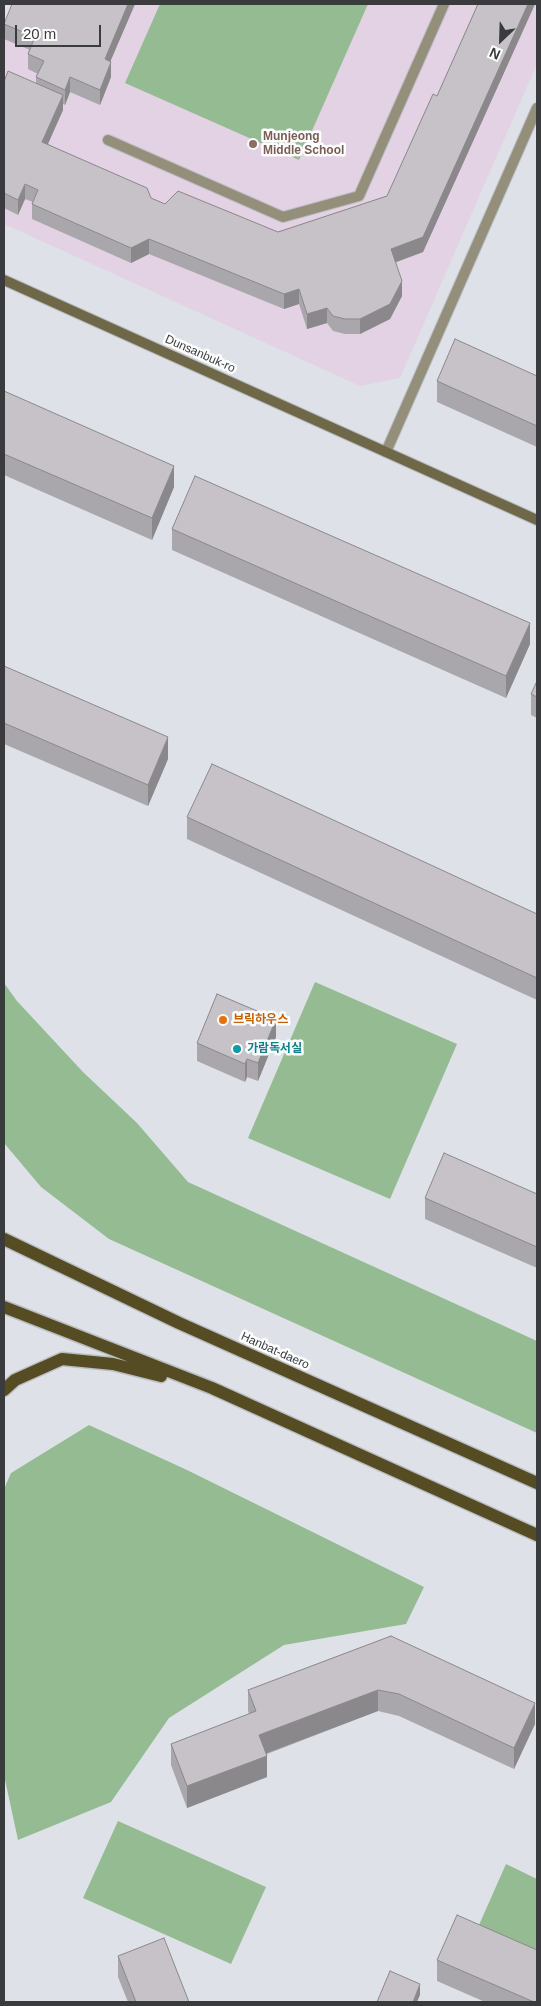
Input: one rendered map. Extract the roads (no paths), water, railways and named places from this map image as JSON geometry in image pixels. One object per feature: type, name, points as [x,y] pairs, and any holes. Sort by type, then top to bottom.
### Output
[{"type":"main road","name":"Dunsanbuk-ro","points":[[4,280],[537,520]]},
{"type":"main road","points":[[4,1229],[28,1252]]},
{"type":"main road","name":"Hanbat-daero","points":[[4,1239],[197,1331],[537,1483]]},
{"type":"main road","points":[[4,1307],[212,1388],[537,1535]]},
{"type":"main road","points":[[4,1390],[14,1380],[62,1359],[113,1364],[212,1388]]},
{"type":"street","points":[[108,140],[283,217],[359,196],[444,4]]},
{"type":"street","points":[[386,452],[537,108]]},
{"type":"place","name":"Munjeong Middle School","points":[[253,144]]},
{"type":"place","name":"브릭하우스","points":[[223,1020]]},
{"type":"place","name":"가람독서실","points":[[237,1049]]}]
